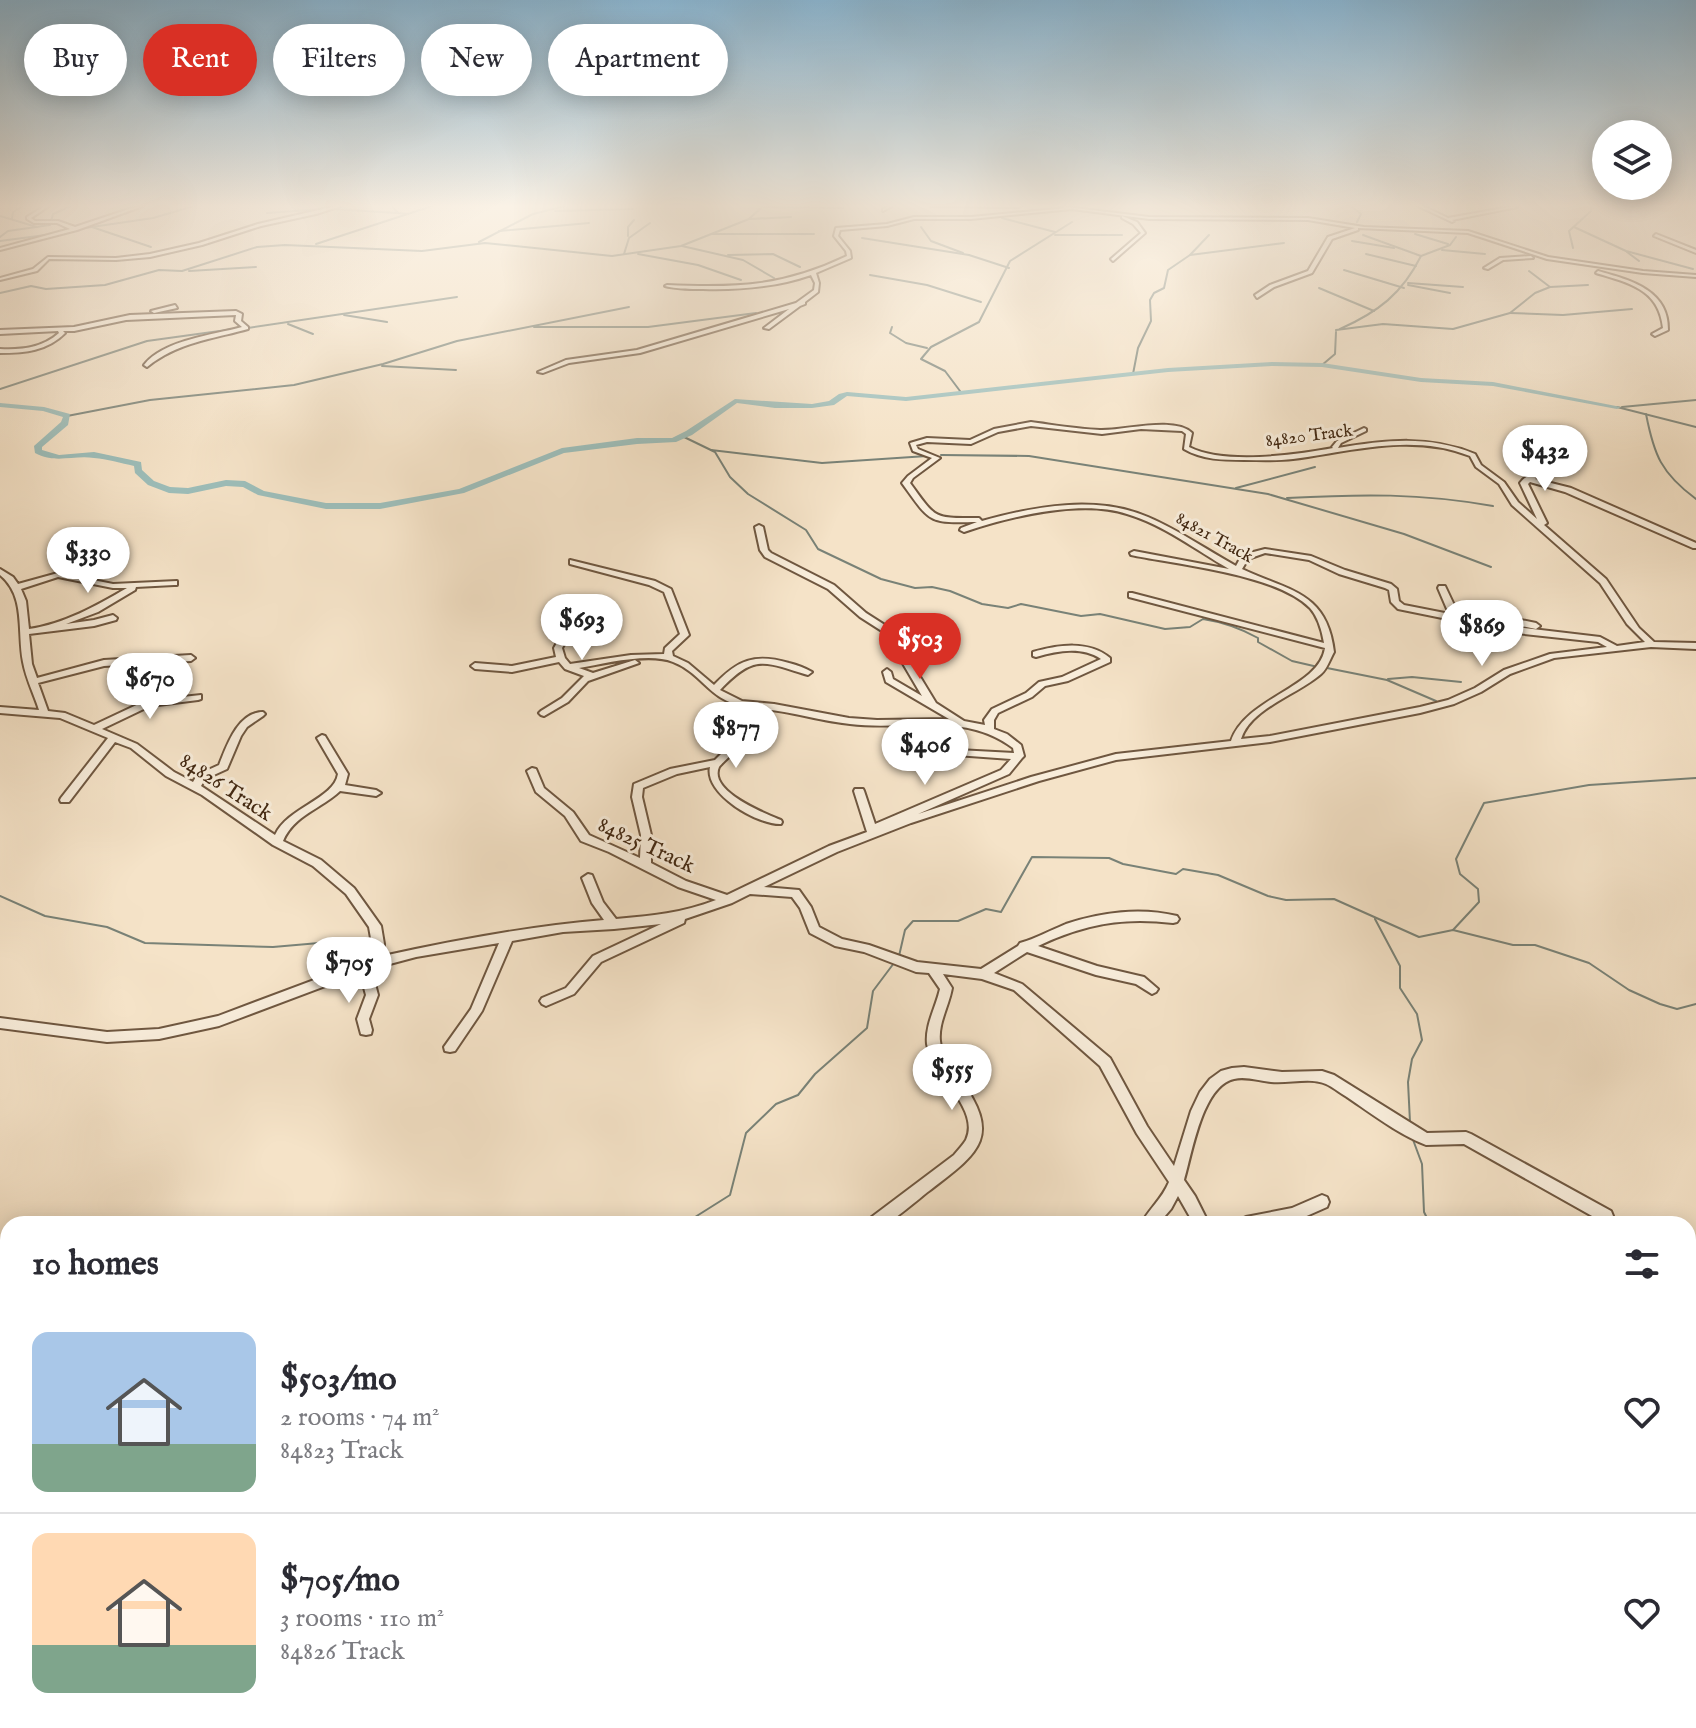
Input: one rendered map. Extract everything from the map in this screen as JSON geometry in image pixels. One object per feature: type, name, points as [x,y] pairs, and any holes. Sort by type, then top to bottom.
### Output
[{"type":"street","points":[[696,287],[762,287]]},
{"type":"street","points":[[767,328],[803,303],[817,287]]},
{"type":"street","points":[[1257,296],[1271,287]]},
{"type":"street","points":[[1637,287],[1648,291],[1664,307],[1666,329],[1655,334]]},
{"type":"street","points":[[541,372],[568,361],[638,352],[803,303]]},
{"type":"street","points":[[0,332],[60,330],[175,307]]},
{"type":"street","points":[[124,318],[234,313],[239,314],[238,321],[246,328],[168,349],[147,365]]},
{"type":"street","points":[[0,351],[39,349],[59,337],[62,333],[60,330]]},
{"type":"street","name":"84820 Track","points":[[989,520],[929,517],[906,483],[937,458],[915,450],[912,444],[927,440],[971,442],[996,430],[1039,424],[1102,432],[1178,427],[1188,430],[1185,443],[1189,450],[1221,458],[1293,456],[1335,448],[1423,444],[1468,452],[1484,472],[1502,483],[1515,503],[1545,527],[1614,593],[1632,627],[1651,644]]},
{"type":"street","points":[[1335,448],[1339,442],[1364,430]]},
{"type":"street","points":[[1545,527],[1524,487],[1527,479],[1549,469],[1565,467]]},
{"type":"street","points":[[1527,479],[1568,490],[1696,546]]},
{"type":"street","name":"84821 Track","points":[[964,530],[989,520],[1065,507],[1114,508],[1198,544],[1242,572],[1293,591],[1319,614],[1330,647]]},
{"type":"street","points":[[759,527],[768,555],[831,587],[863,615],[888,631],[932,705]]},
{"type":"street","points":[[1134,553],[1242,572],[1245,557],[1270,551],[1318,560],[1334,569],[1393,589],[1395,602],[1401,607],[1516,630],[1581,637]]},
{"type":"street","points":[[573,562],[652,583],[668,591],[685,635],[668,650],[669,658]]},
{"type":"street","points":[[0,571],[15,588],[23,604],[28,664],[44,712]]},
{"type":"street","points":[[15,588],[58,575],[102,585],[174,583]]},
{"type":"street","points":[[51,627],[95,610],[136,586]]},
{"type":"street","points":[[1442,588],[1450,607],[1461,612],[1600,640],[1613,646]]},
{"type":"street","points":[[1132,595],[1330,647],[1319,671],[1253,715],[1239,731],[1235,743]]},
{"type":"street","points":[[1446,600],[1443,609],[1452,615]]},
{"type":"street","points":[[26,632],[113,618]]},
{"type":"street","points":[[561,643],[558,648],[561,659],[568,667],[592,676]]},
{"type":"street","points":[[867,834],[1020,784],[1116,757],[1319,731],[1420,710],[1478,690],[1532,662],[1613,646],[1696,646]]},
{"type":"street","points":[[990,728],[989,720],[995,711],[1029,695],[1042,684],[1065,679],[1107,660],[1083,648],[1036,654]]},
{"type":"street","points":[[34,681],[104,663],[191,658]]},
{"type":"street","points":[[544,713],[565,700],[578,684],[592,676],[616,671],[646,658]]},
{"type":"street","points":[[568,667],[669,658],[697,673],[732,701],[822,719],[990,728],[1018,752]]},
{"type":"street","points":[[715,689],[739,665],[754,658],[808,672]]},
{"type":"street","points":[[475,666],[512,669],[561,659]]},
{"type":"street","points":[[887,672],[889,680],[964,725]]},
{"type":"street","points":[[96,728],[148,703],[198,697]]},
{"type":"street","points":[[763,705],[729,729],[726,741],[729,748],[713,773],[722,790],[748,810],[777,822]]},
{"type":"street","name":"84826 Track","points":[[0,710],[44,712],[96,728],[141,751],[170,774],[277,842],[317,863],[350,891],[375,926],[378,944],[370,964],[372,995],[363,1019],[366,1030]]},
{"type":"street","points":[[195,788],[201,777],[223,767],[236,736],[244,725],[260,714]]},
{"type":"street","points":[[65,800],[113,738]]},
{"type":"street","points":[[277,842],[285,822],[337,787],[343,772],[322,738]]},
{"type":"street","points":[[942,751],[1018,752]]},
{"type":"street","points":[[546,1001],[570,991],[590,966],[607,954],[990,780],[1013,766],[1018,752]]},
{"type":"street","points":[[645,864],[646,835],[637,797],[638,786],[674,771],[719,761]]},
{"type":"street","name":"84825 Track","points":[[532,771],[540,790],[569,814],[585,838],[682,884],[728,900]]},
{"type":"street","points":[[337,787],[376,793]]},
{"type":"street","points":[[859,791],[867,834]]},
{"type":"street","points":[[588,878],[598,903],[614,925]]},
{"type":"street","points":[[747,891],[795,893],[805,907],[814,930],[828,939],[933,970],[983,974],[1018,987],[1105,1062],[1142,1130],[1197,1216]]},
{"type":"street","points":[[0,1023],[107,1037],[159,1034],[219,1021],[370,964],[508,936],[691,914]]},
{"type":"street","points":[[983,974],[1024,946],[1065,928],[1128,915],[1173,919]]},
{"type":"street","points":[[450,1047],[476,1011],[508,936]]},
{"type":"street","points":[[1024,946],[1096,970],[1140,980],[1152,989]]},
{"type":"street","points":[[884,1216],[959,1159],[970,1149],[974,1137],[974,1122],[967,1097],[934,1048],[933,1032],[946,988],[933,970]]},
{"type":"street","points":[[1156,1216],[1177,1181],[1199,1109],[1208,1091],[1222,1077],[1239,1072],[1286,1078],[1317,1074],[1426,1139],[1466,1138],[1606,1216]]},
{"type":"street","points":[[1288,1216],[1322,1202]]},
{"type":"waterway","points":[[0,293],[28,287]]},
{"type":"waterway","points":[[34,287],[81,287]]},
{"type":"waterway","points":[[932,287],[981,302]]},
{"type":"waterway","points":[[960,391],[945,371],[921,359],[931,347],[979,322],[997,287]]},
{"type":"waterway","points":[[1133,374],[1138,348],[1151,321],[1150,300],[1164,287]]},
{"type":"waterway","points":[[1373,311],[1401,287]]},
{"type":"waterway","points":[[1417,287],[1450,293]]},
{"type":"waterway","points":[[1458,287],[1463,287]]},
{"type":"waterway","points":[[1510,313],[1535,293],[1550,287]]},
{"type":"waterway","points":[[1550,287],[1557,287]]},
{"type":"waterway","points":[[1319,288],[1373,311]]},
{"type":"waterway","points":[[248,328],[457,297]]},
{"type":"waterway","points":[[67,416],[150,400],[294,385],[383,364],[457,341],[629,307]]},
{"type":"waterway","points":[[1510,313],[1563,315],[1632,309]]},
{"type":"waterway","points":[[1340,329],[1373,311]]},
{"type":"waterway","points":[[534,327],[648,327],[756,313]]},
{"type":"waterway","points":[[1336,330],[1383,324],[1453,329],[1510,313]]},
{"type":"waterway","points":[[344,315],[387,322]]},
{"type":"waterway","points":[[288,324],[313,334]]},
{"type":"waterway","points":[[892,327],[890,333],[906,343],[927,348]]},
{"type":"waterway","points":[[0,389],[147,341],[234,329]]},
{"type":"waterway","points":[[1322,365],[1335,354],[1336,332]]},
{"type":"waterway","points":[[0,405],[44,409],[67,416],[65,423],[38,446],[38,451],[45,455],[94,455],[138,464],[138,471],[151,483],[169,490],[188,491],[226,483],[245,484],[261,493],[326,506],[380,506],[461,491],[562,451],[637,441],[673,440],[689,433],[735,401],[744,400],[812,406],[831,403],[847,394],[906,399],[1168,370],[1272,364],[1322,365],[1421,380],[1493,384],[1617,407]]},
{"type":"waterway","points":[[382,366],[456,370]]},
{"type":"waterway","points":[[1622,407],[1696,400]]},
{"type":"waterway","points":[[1617,407],[1646,414]]},
{"type":"waterway","points":[[1646,414],[1696,427]]},
{"type":"waterway","points":[[1646,414],[1661,462],[1675,481],[1696,499]]},
{"type":"waterway","points":[[682,436],[715,452],[730,477],[748,494],[806,530],[818,549],[881,579],[915,588],[932,587],[950,591],[982,604],[1008,608],[1021,604],[1081,616],[1100,614],[1165,629],[1190,627],[1203,619],[1210,620],[1251,634],[1258,638],[1258,642],[1292,661],[1318,667]]},
{"type":"waterway","points":[[711,450],[822,463],[927,456]]},
{"type":"waterway","points":[[941,455],[1029,456],[1268,494],[1404,534],[1491,567]]},
{"type":"waterway","points":[[1236,488],[1315,467]]},
{"type":"waterway","points":[[1287,498],[1390,496],[1493,506]]},
{"type":"waterway","points":[[1327,668],[1387,680],[1436,701]]},
{"type":"waterway","points":[[1388,679],[1412,677],[1461,682]]},
{"type":"waterway","points":[[1453,930],[1479,902],[1478,889],[1460,874],[1456,859],[1484,803],[1589,785],[1696,778]]},
{"type":"waterway","points":[[899,956],[905,930],[913,921],[958,921],[986,909],[1001,912],[1032,857],[1109,858],[1123,864],[1176,874],[1183,869],[1218,875],[1268,896],[1286,900],[1334,899],[1419,937],[1453,930]]},
{"type":"waterway","points":[[0,896],[45,916],[107,927],[145,943],[273,947],[365,939]]},
{"type":"waterway","points":[[1375,919],[1400,966],[1400,988],[1417,1014],[1422,1040],[1412,1059],[1408,1082],[1410,1122]]},
{"type":"waterway","points":[[1453,930],[1513,945],[1535,945],[1589,963],[1629,990],[1660,1004],[1677,1009],[1696,1004]]},
{"type":"waterway","points":[[697,1216],[730,1195],[746,1133],[776,1104],[798,1095],[815,1074],[867,1028],[873,991],[894,963]]},
{"type":"waterway","points":[[1412,1137],[1422,1164],[1426,1216]]}]
